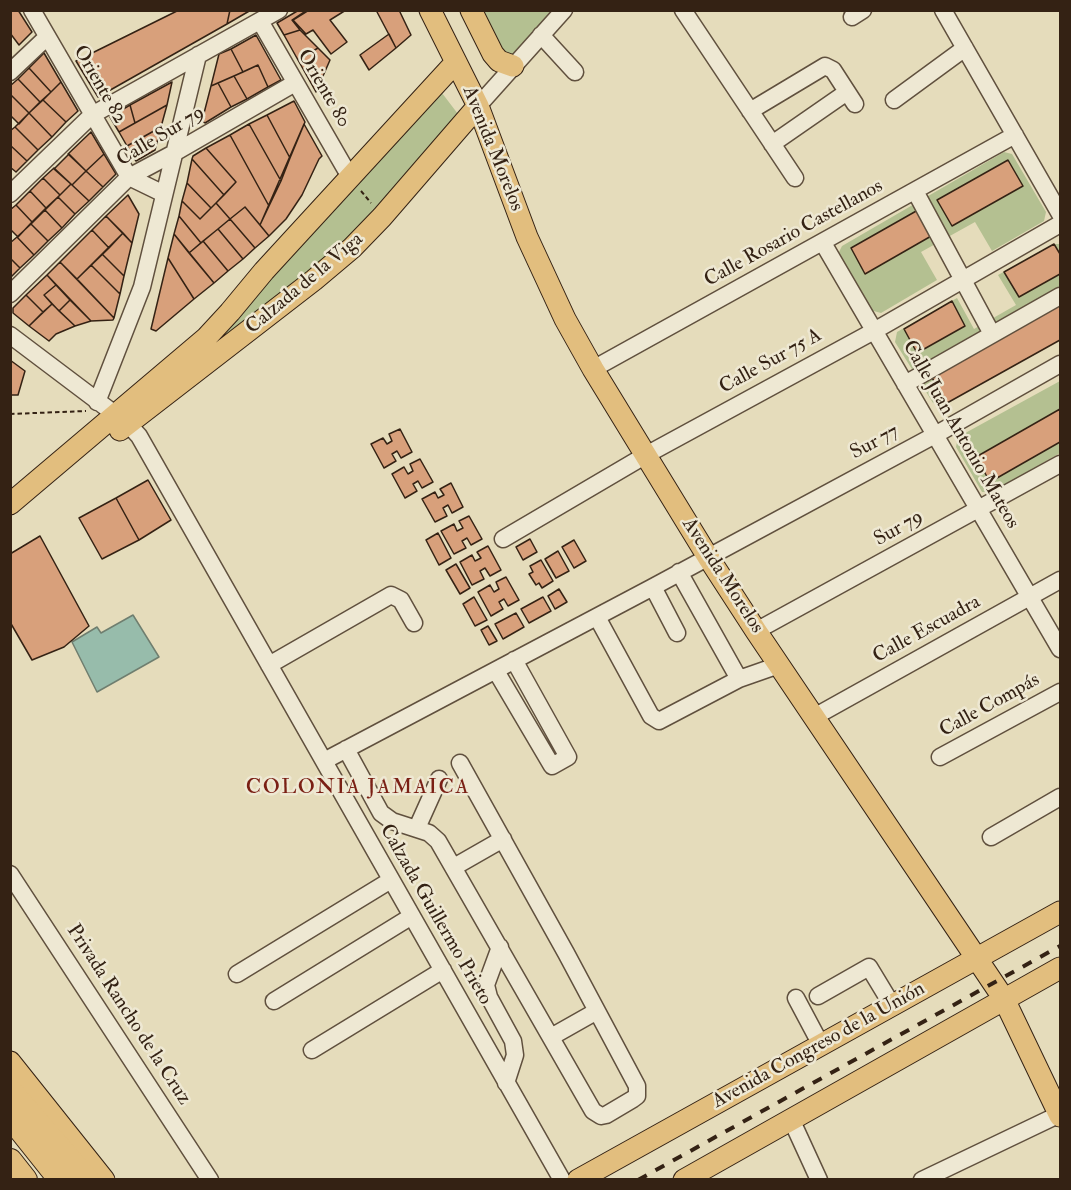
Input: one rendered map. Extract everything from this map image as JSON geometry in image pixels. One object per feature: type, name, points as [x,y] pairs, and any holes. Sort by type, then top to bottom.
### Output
[{"type":"highway","points":[[10,1091],[87,1179]]},
{"type":"highway","points":[[10,1116],[61,1179]]},
{"type":"highway","points":[[10,1161],[25,1179]]},
{"type":"main road","name":"Avenida Morelos","points":[[430,10],[477,106],[527,237],[565,319],[593,369],[756,631],[1004,999],[1060,1114]]},
{"type":"main road","points":[[471,10],[493,54],[500,62],[513,66]]},
{"type":"main road","name":"Calzada de la Viga","points":[[10,520],[122,420],[206,338],[231,312],[264,271],[456,62]]},
{"type":"main road","name":"Calzada de la Viga","points":[[10,504],[122,420],[180,383],[352,248],[382,217],[477,106]]},
{"type":"main road","points":[[180,383],[188,369],[220,331],[231,312]]},
{"type":"main road","name":"Avenida Congreso de la Unión","points":[[578,1179],[1060,912]]},
{"type":"main road","points":[[684,1179],[1060,968]]},
{"type":"main road","points":[[10,1062],[105,1179]]},
{"type":"street","name":"Oriente 82","points":[[32,10],[129,177]]},
{"type":"street","points":[[10,194],[92,115],[279,10]]},
{"type":"street","name":"Calzada de la Viga","points":[[477,106],[564,10]]},
{"type":"street","points":[[683,10],[795,178]]},
{"type":"street","points":[[943,10],[1060,214]]},
{"type":"street","name":"Oriente 80","points":[[260,21],[350,177]]},
{"type":"street","points":[[541,35],[575,72]]},
{"type":"street","points":[[10,72],[47,37]]},
{"type":"street","points":[[894,100],[965,48]]},
{"type":"street","points":[[97,402],[142,287],[198,56]]},
{"type":"street","points":[[750,111],[825,66],[833,70],[851,98],[772,144]]},
{"type":"street","name":"Calle Sur 79","points":[[10,294],[129,177],[295,83]]},
{"type":"street","name":"Calle Rosario Castellanos","points":[[593,369],[1015,135]]},
{"type":"street","points":[[129,177],[164,194]]},
{"type":"street","points":[[915,191],[992,334]]},
{"type":"street","name":"Calle Sur 75 A","points":[[503,539],[646,455],[874,331],[1060,224]]},
{"type":"street","name":"Calle Juan Antonio Mateos","points":[[823,243],[1060,649]]},
{"type":"street","points":[[905,384],[1060,296]]},
{"type":"street","name":"Calzada Guillermo Prieto","points":[[10,335],[122,420],[139,436],[561,1179]]},
{"type":"street","name":"Sur 77","points":[[324,761],[935,435],[1060,364]]},
{"type":"street","name":"Sur 79","points":[[756,631],[1060,464]]},
{"type":"street","points":[[679,572],[739,679]]},
{"type":"street","name":"Calle Escuadra","points":[[814,717],[1060,580]]},
{"type":"street","points":[[653,587],[677,633]]},
{"type":"street","points":[[269,665],[392,595],[401,600],[414,623]]},
{"type":"street","points":[[597,617],[654,720],[664,720],[739,679],[779,665]]},
{"type":"street","points":[[496,670],[552,766],[568,757],[514,660]]},
{"type":"street","name":"Calle Compás","points":[[940,758],[1060,692]]},
{"type":"street","points":[[346,750],[381,813],[392,821],[429,833],[438,841],[593,1111],[601,1116],[633,1099],[638,1091],[597,1011],[460,764]]},
{"type":"street","points":[[417,828],[439,779]]},
{"type":"street","points":[[991,837],[1060,797]]},
{"type":"street","points":[[454,867],[503,839]]},
{"type":"street","name":"Privada Rancho de la Cruz","points":[[10,874],[210,1179]]},
{"type":"street","points":[[237,974],[391,880]]},
{"type":"street","points":[[274,1001],[412,916]]},
{"type":"street","points":[[500,947],[486,985],[489,997],[513,1041],[515,1055],[507,1083]]},
{"type":"street","points":[[818,996],[869,967],[892,1005]]},
{"type":"street","points":[[312,1050],[443,970]]},
{"type":"street","points":[[796,998],[821,1045]]},
{"type":"street","points":[[551,1037],[597,1011]]},
{"type":"street","points":[[922,1179],[1060,1114]]},
{"type":"street","points":[[791,1119],[819,1179]]},
{"type":"path","points":[[350,177],[382,217]]},
{"type":"path","points":[[10,414],[86,411],[97,402]]},
{"type":"shaded area","points":[[474,11],[558,11],[512,57],[507,58]]},
{"type":"shaded area","points":[[442,93],[458,114],[360,230],[210,356],[219,336]]},
{"type":"shaded area","points":[[1004,152],[1012,154],[1046,212],[1044,221],[992,251],[975,222],[921,252],[937,280],[881,313],[870,310],[838,254],[842,246]]},
{"type":"shaded area","points":[[1054,244],[1060,244],[1060,340],[947,403],[942,405],[933,403],[895,342],[897,332],[957,298],[974,329],[1016,305],[998,275]]},
{"type":"shaded area","points":[[1060,381],[1060,453],[993,492],[982,492],[956,447],[958,437]]},
{"type":"shaded area","points":[[133,615],[159,657],[97,692],[72,642],[97,627],[101,633]]},
{"type":"building","points":[[18,10],[32,32],[19,45],[10,33],[10,11]]},
{"type":"building","points":[[179,10],[230,10],[227,24],[98,97],[76,61]]},
{"type":"building","points":[[230,10],[251,10],[227,24]]},
{"type":"building","points":[[299,10],[307,10],[292,20],[300,30],[284,35],[277,23]]},
{"type":"building","points":[[309,10],[346,10],[330,20],[347,42],[331,54],[313,30],[306,34],[293,20]]},
{"type":"building","points":[[376,10],[399,10],[411,35],[396,48]]},
{"type":"building","points":[[300,30],[318,48],[298,60],[284,35]]},
{"type":"building","points":[[389,34],[396,48],[369,70],[360,55]]},
{"type":"building","points":[[256,35],[281,80],[268,87],[258,65],[243,72],[231,49]]},
{"type":"building","points":[[318,48],[330,60],[316,92],[298,60]]},
{"type":"building","points":[[231,49],[243,72],[211,86],[219,54]]},
{"type":"building","points":[[44,53],[61,82],[51,92],[29,68]]},
{"type":"building","points":[[258,65],[268,87],[247,99],[234,76]]},
{"type":"building","points":[[29,68],[51,92],[40,102],[18,79]]},
{"type":"building","points":[[234,76],[247,99],[231,107],[218,83]]},
{"type":"building","points":[[18,79],[40,102],[29,113],[10,94],[10,86]]},
{"type":"building","points":[[61,82],[78,111],[66,122],[43,100]]},
{"type":"building","points":[[172,82],[167,105],[135,123],[130,105]]},
{"type":"building","points":[[218,83],[231,107],[205,123],[202,121],[211,86]]},
{"type":"building","points":[[10,94],[29,113],[19,124],[10,115]]},
{"type":"building","points":[[43,100],[66,122],[52,137],[29,113]]},
{"type":"building","points":[[294,101],[305,122],[290,158],[267,115]]},
{"type":"building","points":[[130,105],[135,123],[119,132],[110,117]]},
{"type":"building","points":[[167,105],[161,127],[127,146],[119,132]]},
{"type":"building","points":[[29,113],[52,137],[38,150],[15,127]]},
{"type":"building","points":[[267,115],[290,158],[281,181],[249,124]]},
{"type":"building","points":[[249,124],[281,181],[269,206],[230,135]]},
{"type":"building","points":[[304,124],[322,156],[302,195],[286,219],[269,236],[260,225]]},
{"type":"building","points":[[15,127],[38,150],[27,161],[10,145],[10,131]]},
{"type":"building","points":[[161,127],[155,150],[136,161],[127,146]]},
{"type":"building","points":[[91,132],[104,154],[86,171],[68,154]]},
{"type":"building","points":[[230,135],[269,206],[260,225],[245,207],[230,219],[216,203],[236,182],[206,148]]},
{"type":"building","points":[[10,145],[27,161],[16,172],[10,167]]},
{"type":"building","points":[[206,148],[236,182],[224,195],[192,159]]},
{"type":"building","points":[[69,154],[86,171],[72,185],[54,169]]},
{"type":"building","points":[[104,154],[116,174],[103,187],[86,171]]},
{"type":"building","points":[[192,159],[224,195],[211,208],[187,183]]},
{"type":"building","points":[[1008,160],[1023,186],[952,226],[937,200]]},
{"type":"building","points":[[54,168],[71,184],[60,195],[43,178]]},
{"type":"building","points":[[86,171],[103,187],[89,201],[72,185]]},
{"type":"building","points":[[43,178],[60,195],[46,208],[30,191]]},
{"type":"building","points":[[187,183],[211,208],[200,219],[182,201]]},
{"type":"building","points":[[71,184],[89,201],[75,214],[58,197]]},
{"type":"building","points":[[30,191],[46,208],[32,222],[16,205]]},
{"type":"building","points":[[128,195],[139,214],[132,243],[106,216]]},
{"type":"building","points":[[58,197],[75,214],[62,228],[45,210]]},
{"type":"building","points":[[182,201],[200,219],[216,203],[230,219],[201,243],[179,216]]},
{"type":"building","points":[[16,205],[32,222],[18,237],[10,229],[10,210]]},
{"type":"building","points":[[245,207],[269,236],[255,248],[230,219]]},
{"type":"building","points":[[45,210],[62,228],[48,241],[31,224]]},
{"type":"building","points":[[918,210],[933,235],[865,274],[851,248]]},
{"type":"building","points":[[106,216],[123,233],[109,248],[92,230]]},
{"type":"building","points":[[179,216],[201,243],[189,253],[174,234]]},
{"type":"building","points":[[230,219],[255,248],[243,259],[218,229]]},
{"type":"building","points":[[31,224],[48,241],[34,255],[17,237]]},
{"type":"building","points":[[218,229],[243,259],[228,271],[203,241]]},
{"type":"building","points":[[92,230],[109,248],[77,279],[60,262]]},
{"type":"building","points":[[123,233],[132,243],[124,276],[102,254]]},
{"type":"building","points":[[174,234],[214,283],[194,299],[168,258]]},
{"type":"building","points":[[17,237],[34,255],[20,268],[10,258],[10,243]]},
{"type":"building","points":[[203,241],[228,271],[214,283],[189,253]]},
{"type":"building","points":[[1054,244],[1060,254],[1060,274],[1019,297],[1004,272]]},
{"type":"building","points":[[102,254],[124,276],[120,294],[91,265]]},
{"type":"building","points":[[10,258],[20,268],[10,278]]},
{"type":"building","points":[[168,258],[194,299],[156,331],[151,329]]},
{"type":"building","points":[[60,262],[114,318],[113,320],[91,321],[47,275]]},
{"type":"building","points":[[91,265],[120,294],[114,318],[77,279]]},
{"type":"building","points":[[47,275],[56,285],[44,295],[52,304],[43,312],[26,295]]},
{"type":"building","points":[[56,285],[70,300],[59,311],[44,295]]},
{"type":"building","points":[[26,295],[43,312],[29,326],[13,313],[13,308]]},
{"type":"building","points":[[70,300],[91,321],[75,326],[59,311]]},
{"type":"building","points":[[952,301],[965,326],[917,353],[904,329]]},
{"type":"building","points":[[52,304],[75,326],[56,334],[49,341],[29,326]]},
{"type":"building","points":[[1060,305],[1060,340],[947,403],[931,376]]},
{"type":"building","points":[[10,360],[25,371],[18,395],[10,395]]},
{"type":"building","points":[[1060,409],[1060,442],[990,482],[976,457]]},
{"type":"building","points":[[400,429],[412,452],[401,458],[397,451],[392,454],[396,461],[384,468],[371,444],[383,438],[387,444],[392,441],[389,434]]},
{"type":"building","points":[[420,459],[433,482],[422,488],[418,481],[413,484],[417,491],[405,498],[392,474],[404,467],[408,474],[413,471],[410,464]]},
{"type":"building","points":[[148,480],[171,520],[139,540],[116,498]]},
{"type":"building","points":[[451,483],[463,507],[452,513],[448,505],[443,508],[447,516],[435,522],[422,499],[435,492],[438,498],[444,495],[440,489]]},
{"type":"building","points":[[116,498],[139,540],[102,559],[79,518]]},
{"type":"building","points":[[469,516],[482,539],[471,545],[467,538],[462,541],[466,548],[454,554],[441,531],[454,524],[457,531],[463,528],[459,521]]},
{"type":"building","points":[[438,533],[451,558],[439,565],[426,540]]},
{"type":"building","points":[[40,536],[89,626],[64,647],[32,660],[10,622],[10,554]]},
{"type":"building","points":[[530,539],[537,552],[523,560],[516,547]]},
{"type":"building","points":[[574,540],[586,561],[574,568],[562,547]]},
{"type":"building","points":[[488,546],[501,570],[490,576],[485,568],[480,571],[484,579],[472,585],[460,562],[472,555],[475,561],[481,558],[477,552]]},
{"type":"building","points":[[558,551],[569,571],[556,578],[545,559]]},
{"type":"building","points":[[541,560],[553,581],[542,588],[539,583],[536,585],[529,574],[533,572],[530,566]]},
{"type":"building","points":[[456,564],[470,588],[460,594],[446,570]]},
{"type":"building","points":[[506,577],[519,600],[508,606],[504,599],[499,602],[503,609],[491,616],[478,592],[490,585],[494,592],[499,589],[496,582]]},
{"type":"building","points":[[559,589],[567,602],[555,609],[548,596]]},
{"type":"building","points":[[474,597],[487,620],[475,626],[463,604]]},
{"type":"building","points":[[543,597],[551,611],[529,623],[521,609]]},
{"type":"building","points":[[516,613],[524,627],[503,639],[495,624]]},
{"type":"building","points":[[488,626],[497,641],[489,645],[481,630]]},
{"type":"railway","points":[[638,1180],[1060,946]]},
{"type":"district","name":"COLONIA JAMAICA","points":[[358,788]]}]
